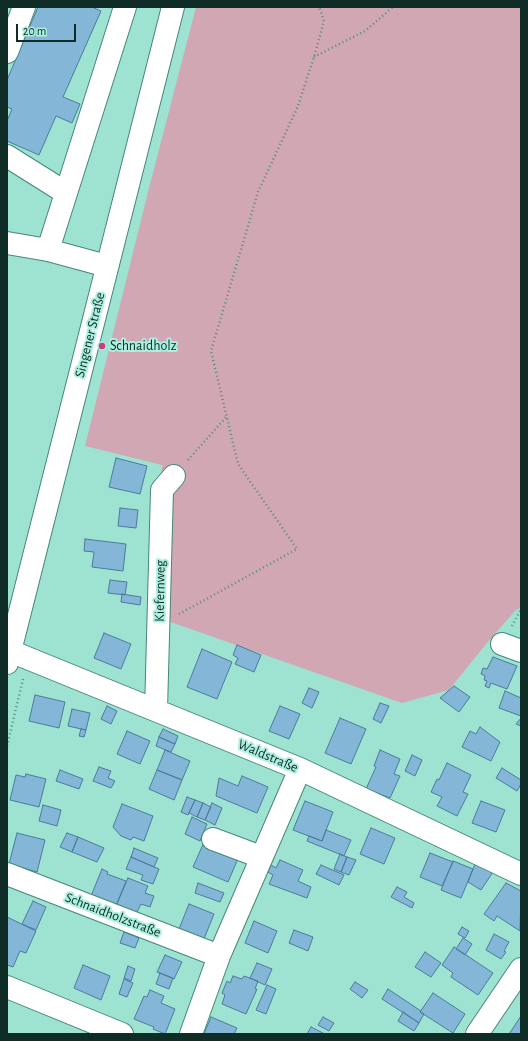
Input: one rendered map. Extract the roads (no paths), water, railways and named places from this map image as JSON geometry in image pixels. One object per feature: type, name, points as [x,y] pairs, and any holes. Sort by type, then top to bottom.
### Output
[{"type":"street","points":[[7,52],[24,7]]},
{"type":"street","points":[[48,250],[124,7]]},
{"type":"street","name":"Singener Straße","points":[[9,657],[173,7]]},
{"type":"street","points":[[7,156],[66,193]]},
{"type":"street","points":[[7,243],[48,250],[107,266]]},
{"type":"street","name":"Kiefernweg","points":[[156,710],[162,490],[174,476]]},
{"type":"street","name":"Waldstraße","points":[[9,657],[156,710],[300,769],[521,874]]},
{"type":"street","points":[[191,1034],[219,956],[300,769]]},
{"type":"street","points":[[214,839],[262,857]]},
{"type":"street","name":"Schnaidholzstraße","points":[[7,874],[219,956]]},
{"type":"street","points":[[477,1034],[521,969]]},
{"type":"street","points":[[7,987],[122,1034]]},
{"type":"place","name":"Schnaidholz","points":[[102,346]]}]
